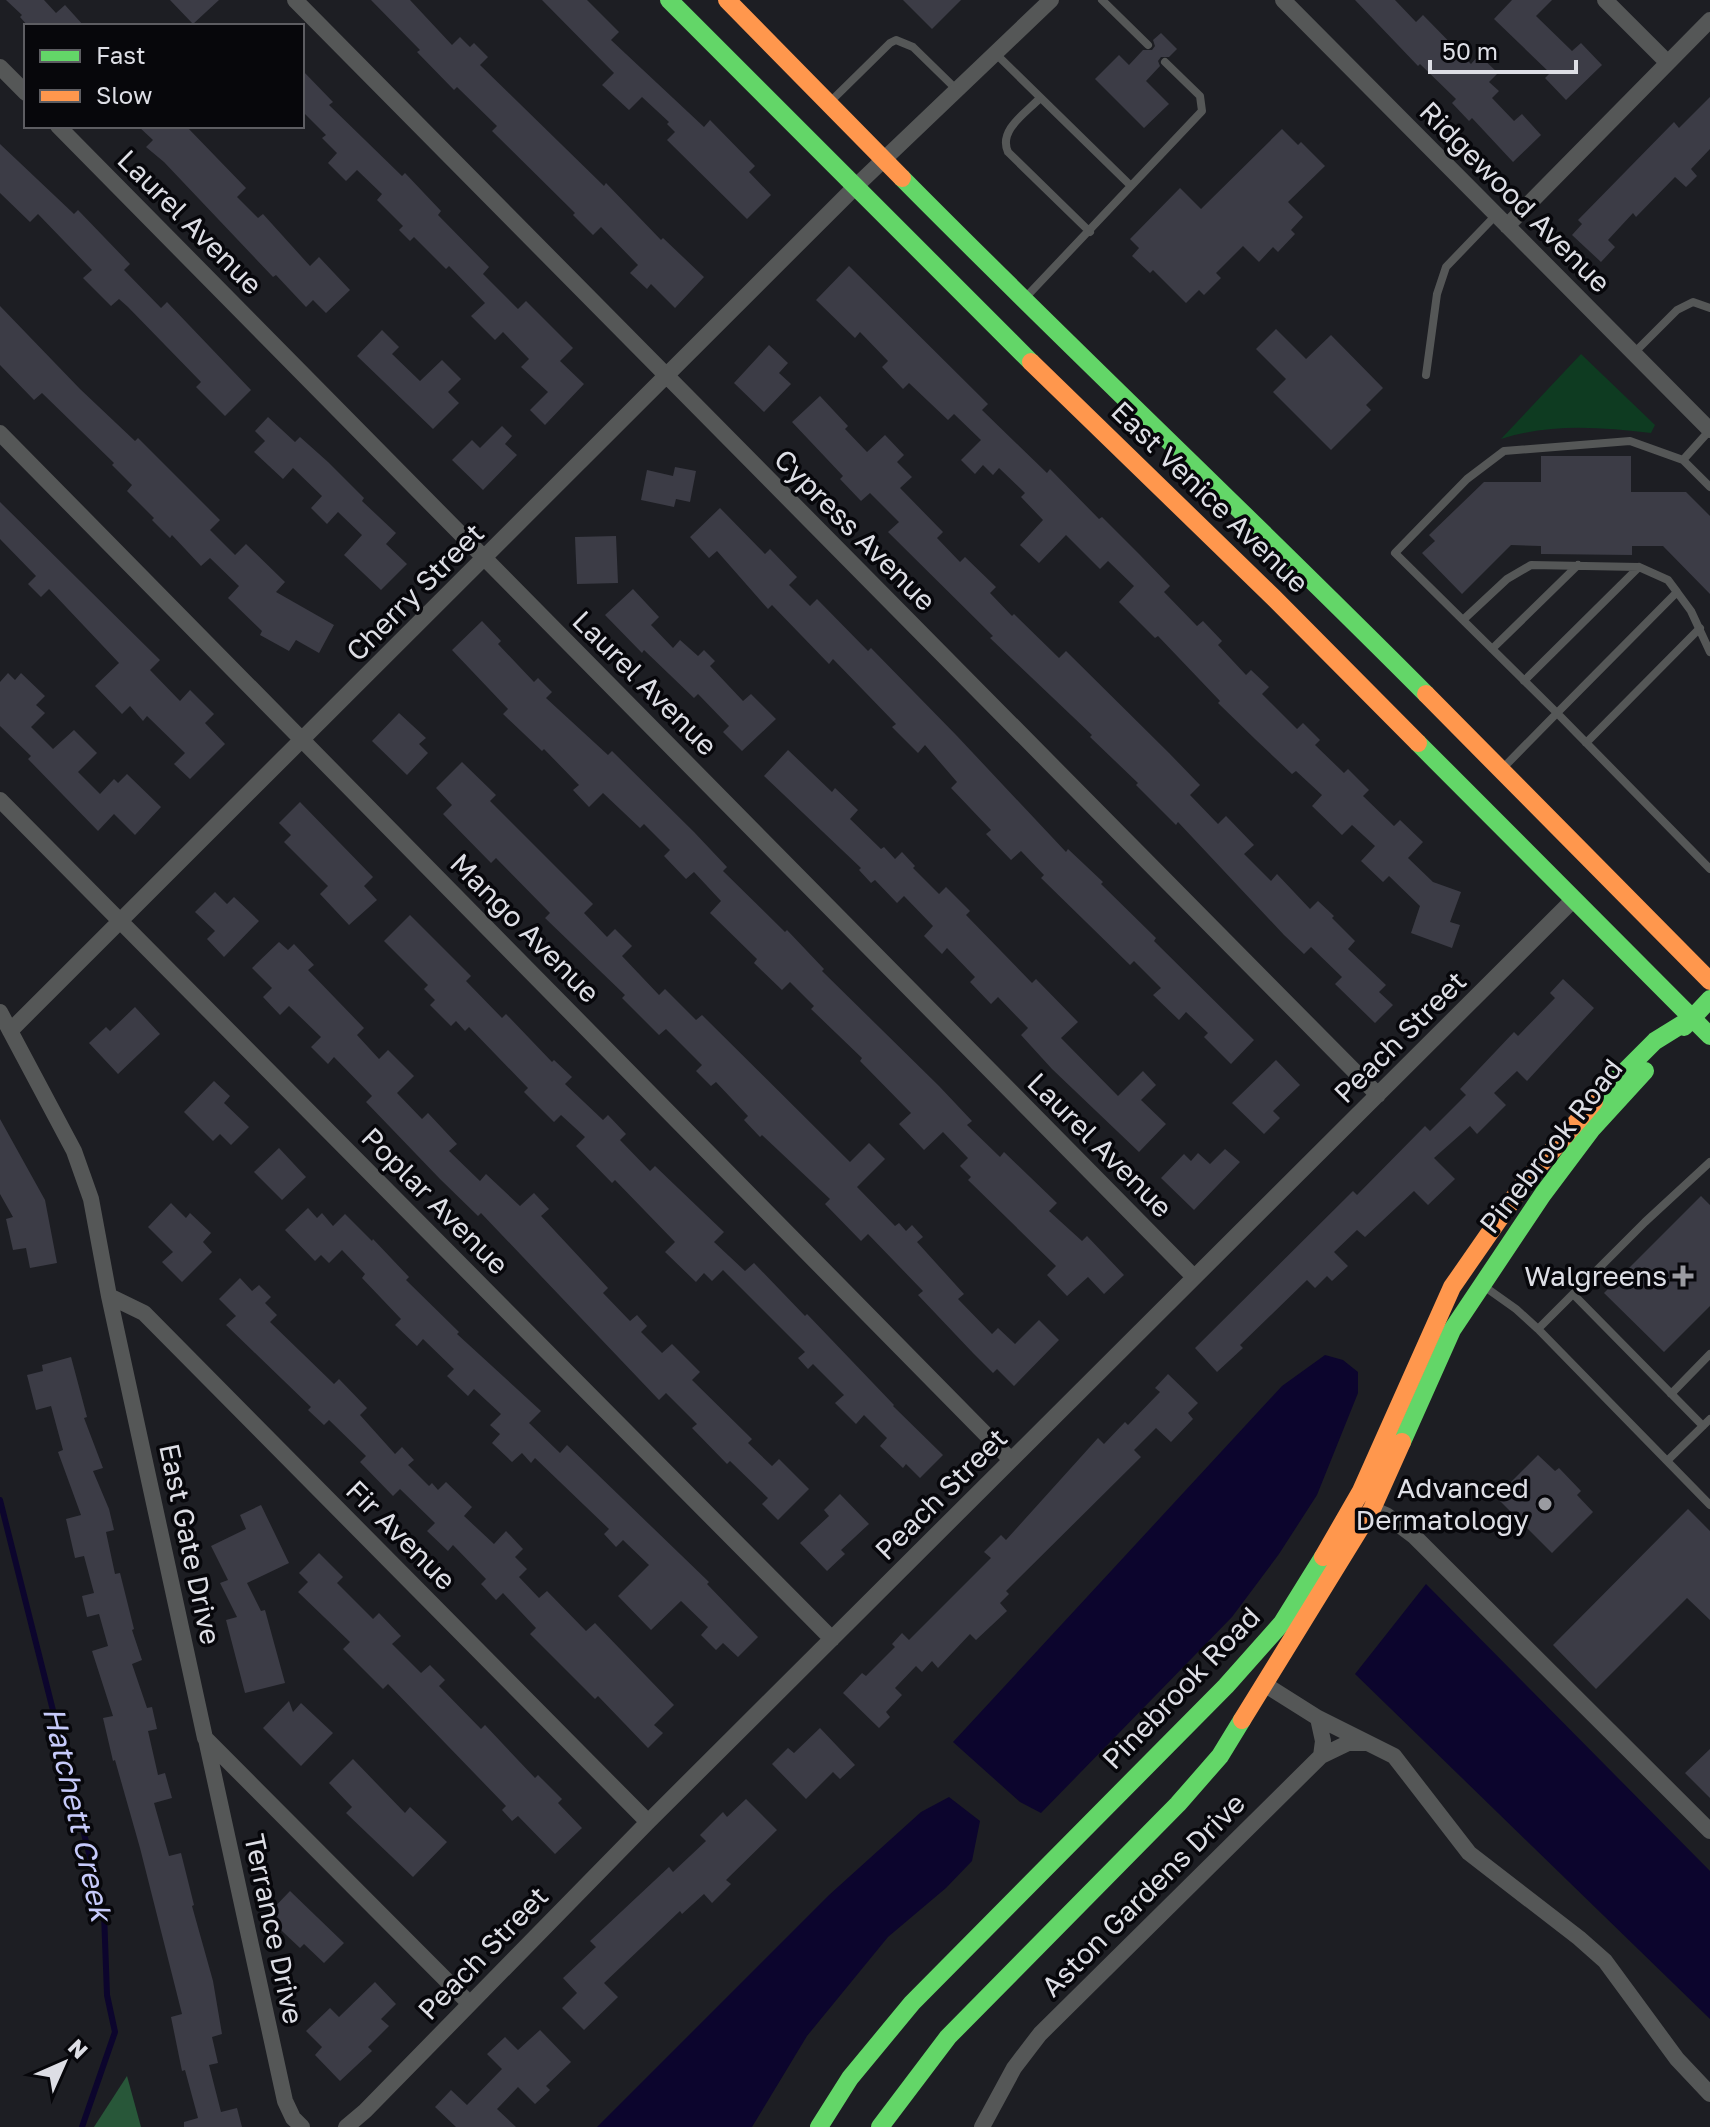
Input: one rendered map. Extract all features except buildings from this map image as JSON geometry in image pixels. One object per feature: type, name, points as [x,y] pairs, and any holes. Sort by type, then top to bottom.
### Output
[{"type":"street","name":"Cypress Avenue","points":[[295,0],[1378,1095]]},
{"type":"street","name":"East Venice Avenue","points":[[669,0],[854,188],[1274,598],[1710,1036]]},
{"type":"street","name":"East Venice Avenue","points":[[727,0],[1023,300],[1306,573],[1710,981]]},
{"type":"street","name":"Cherry Street","points":[[10,1031],[854,188],[1051,0]]},
{"type":"street","name":"Ridgewood Avenue","points":[[1283,0],[1710,430]]},
{"type":"street","points":[[1605,0],[1667,62]]},
{"type":"street","points":[[1502,221],[1710,20]]},
{"type":"street","points":[[0,67],[24,91]]},
{"type":"street","name":"Laurel Avenue","points":[[60,128],[1194,1277]]},
{"type":"street","name":"Mango Avenue","points":[[0,433],[1011,1460]]},
{"type":"street","name":"Poplar Avenue","points":[[0,800],[832,1639]]},
{"type":"street","name":"Peach Street","points":[[346,2127],[1574,899]]},
{"type":"street","name":"Pinebrook Road","points":[[880,2127],[948,2037],[1200,1780],[1232,1739],[1372,1509],[1452,1330],[1481,1284],[1591,1130],[1710,999]]},
{"type":"street","name":"East Gate Drive","points":[[0,1012],[79,1164],[91,1199],[109,1296],[205,1738]]},
{"type":"street","name":"Pinebrook Road","points":[[819,2127],[850,2078],[912,2003],[1226,1686],[1282,1623],[1361,1491],[1452,1287],[1525,1182],[1590,1106],[1650,1045],[1692,1018]]},
{"type":"street","points":[[1525,1182],[1543,1194]]},
{"type":"street","name":"Fir Avenue","points":[[109,1296],[144,1313],[648,1822]]},
{"type":"street","points":[[1372,1509],[1402,1525],[1421,1542],[1710,1831]]},
{"type":"street","points":[[1264,1684],[1318,1718],[1373,1744],[1399,1762],[1476,1860],[1605,1961],[1677,2059],[1710,2094]]},
{"type":"street","points":[[1318,1718],[1323,1741],[1321,1756]]},
{"type":"street","points":[[205,1738],[469,2003]]},
{"type":"street","name":"Terrance Drive","points":[[205,1738],[285,2101],[293,2118],[302,2127]]},
{"type":"street","name":"Aston Gardens Drive","points":[[982,2127],[1032,2042],[1321,1756],[1348,1743],[1373,1744]]},
{"type":"lane","points":[[1102,0],[1148,45]]},
{"type":"lane","points":[[829,103],[896,40],[913,47],[957,90]]},
{"type":"lane","points":[[995,53],[1131,186]]},
{"type":"lane","points":[[1023,300],[1202,111],[1200,96],[1165,62]]},
{"type":"lane","points":[[1040,98],[1006,133],[1004,143],[1008,152],[1090,232]]},
{"type":"lane","points":[[1426,375],[1437,294],[1446,267],[1502,221]]},
{"type":"lane","points":[[1634,353],[1677,310],[1693,302],[1710,308]]},
{"type":"lane","points":[[1683,460],[1710,430]]},
{"type":"lane","points":[[1710,487],[1683,460],[1630,441],[1504,451],[1467,479],[1395,553],[1710,869]]},
{"type":"lane","points":[[1463,620],[1520,569],[1531,565],[1639,567],[1668,580],[1700,628],[1710,652]]},
{"type":"lane","points":[[1492,649],[1578,565]]},
{"type":"lane","points":[[1524,681],[1639,567]]},
{"type":"lane","points":[[1501,769],[1677,592]]},
{"type":"lane","points":[[1586,743],[1700,628]]},
{"type":"lane","points":[[1538,1329],[1709,1162]]},
{"type":"lane","points":[[1481,1284],[1538,1329],[1710,1505]]},
{"type":"lane","points":[[1573,1294],[1703,1426]]},
{"type":"lane","points":[[1671,1394],[1710,1354]]},
{"type":"lane","points":[[1667,1461],[1710,1419]]},
{"type":"green space","points":[[1581,354],[1655,425],[1651,433],[1557,428],[1501,439]]},
{"type":"green space","points":[[127,2076],[141,2127],[94,2127]]},
{"type":"shaded area","points":[[1325,1355],[1343,1360],[1358,1372],[1358,1393],[1317,1495],[1279,1554],[1232,1617],[1041,1813],[1020,1802],[953,1742],[1282,1386]]},
{"type":"shaded area","points":[[1426,1584],[1710,1871],[1710,2019],[1355,1674]]},
{"type":"shaded area","points":[[949,1797],[980,1821],[972,1861],[946,1888],[888,1937],[807,2036],[752,2127],[597,2127],[829,1895],[921,1812]]},
{"type":"waterway","name":"Hatchett Creek","points":[[0,1500],[104,1913],[107,1995],[115,2032],[82,2127]]},
{"type":"traffic: fast","points":[[669,0],[1031,362]]},
{"type":"traffic: fast","points":[[902,178],[1426,694]]},
{"type":"traffic: fast","points":[[1418,743],[1710,1036]]},
{"type":"traffic: fast","points":[[1684,1027],[1710,999]]},
{"type":"traffic: fast","points":[[1594,1102],[1655,1041],[1692,1018]]},
{"type":"traffic: fast","points":[[1402,1442],[1452,1330],[1543,1194],[1591,1130],[1645,1071]]},
{"type":"traffic: fast","points":[[819,2127],[850,2078],[912,2003],[1226,1686],[1282,1623],[1323,1557]]},
{"type":"traffic: fast","points":[[880,2127],[948,2037],[1178,1804],[1220,1756],[1242,1720]]},
{"type":"traffic: slow","points":[[727,0],[902,178]]},
{"type":"traffic: slow","points":[[1031,362],[1418,743]]},
{"type":"traffic: slow","points":[[1426,694],[1710,981]]},
{"type":"traffic: slow","points":[[1323,1557],[1361,1491],[1452,1287],[1525,1182],[1594,1102]]},
{"type":"traffic: slow","points":[[1242,1720],[1372,1509],[1402,1442]]},
{"type":"place","name":"Walgreens","points":[[1683,1276]]},
{"type":"place","name":"Advanced Dermatology","points":[[1545,1504]]}]
